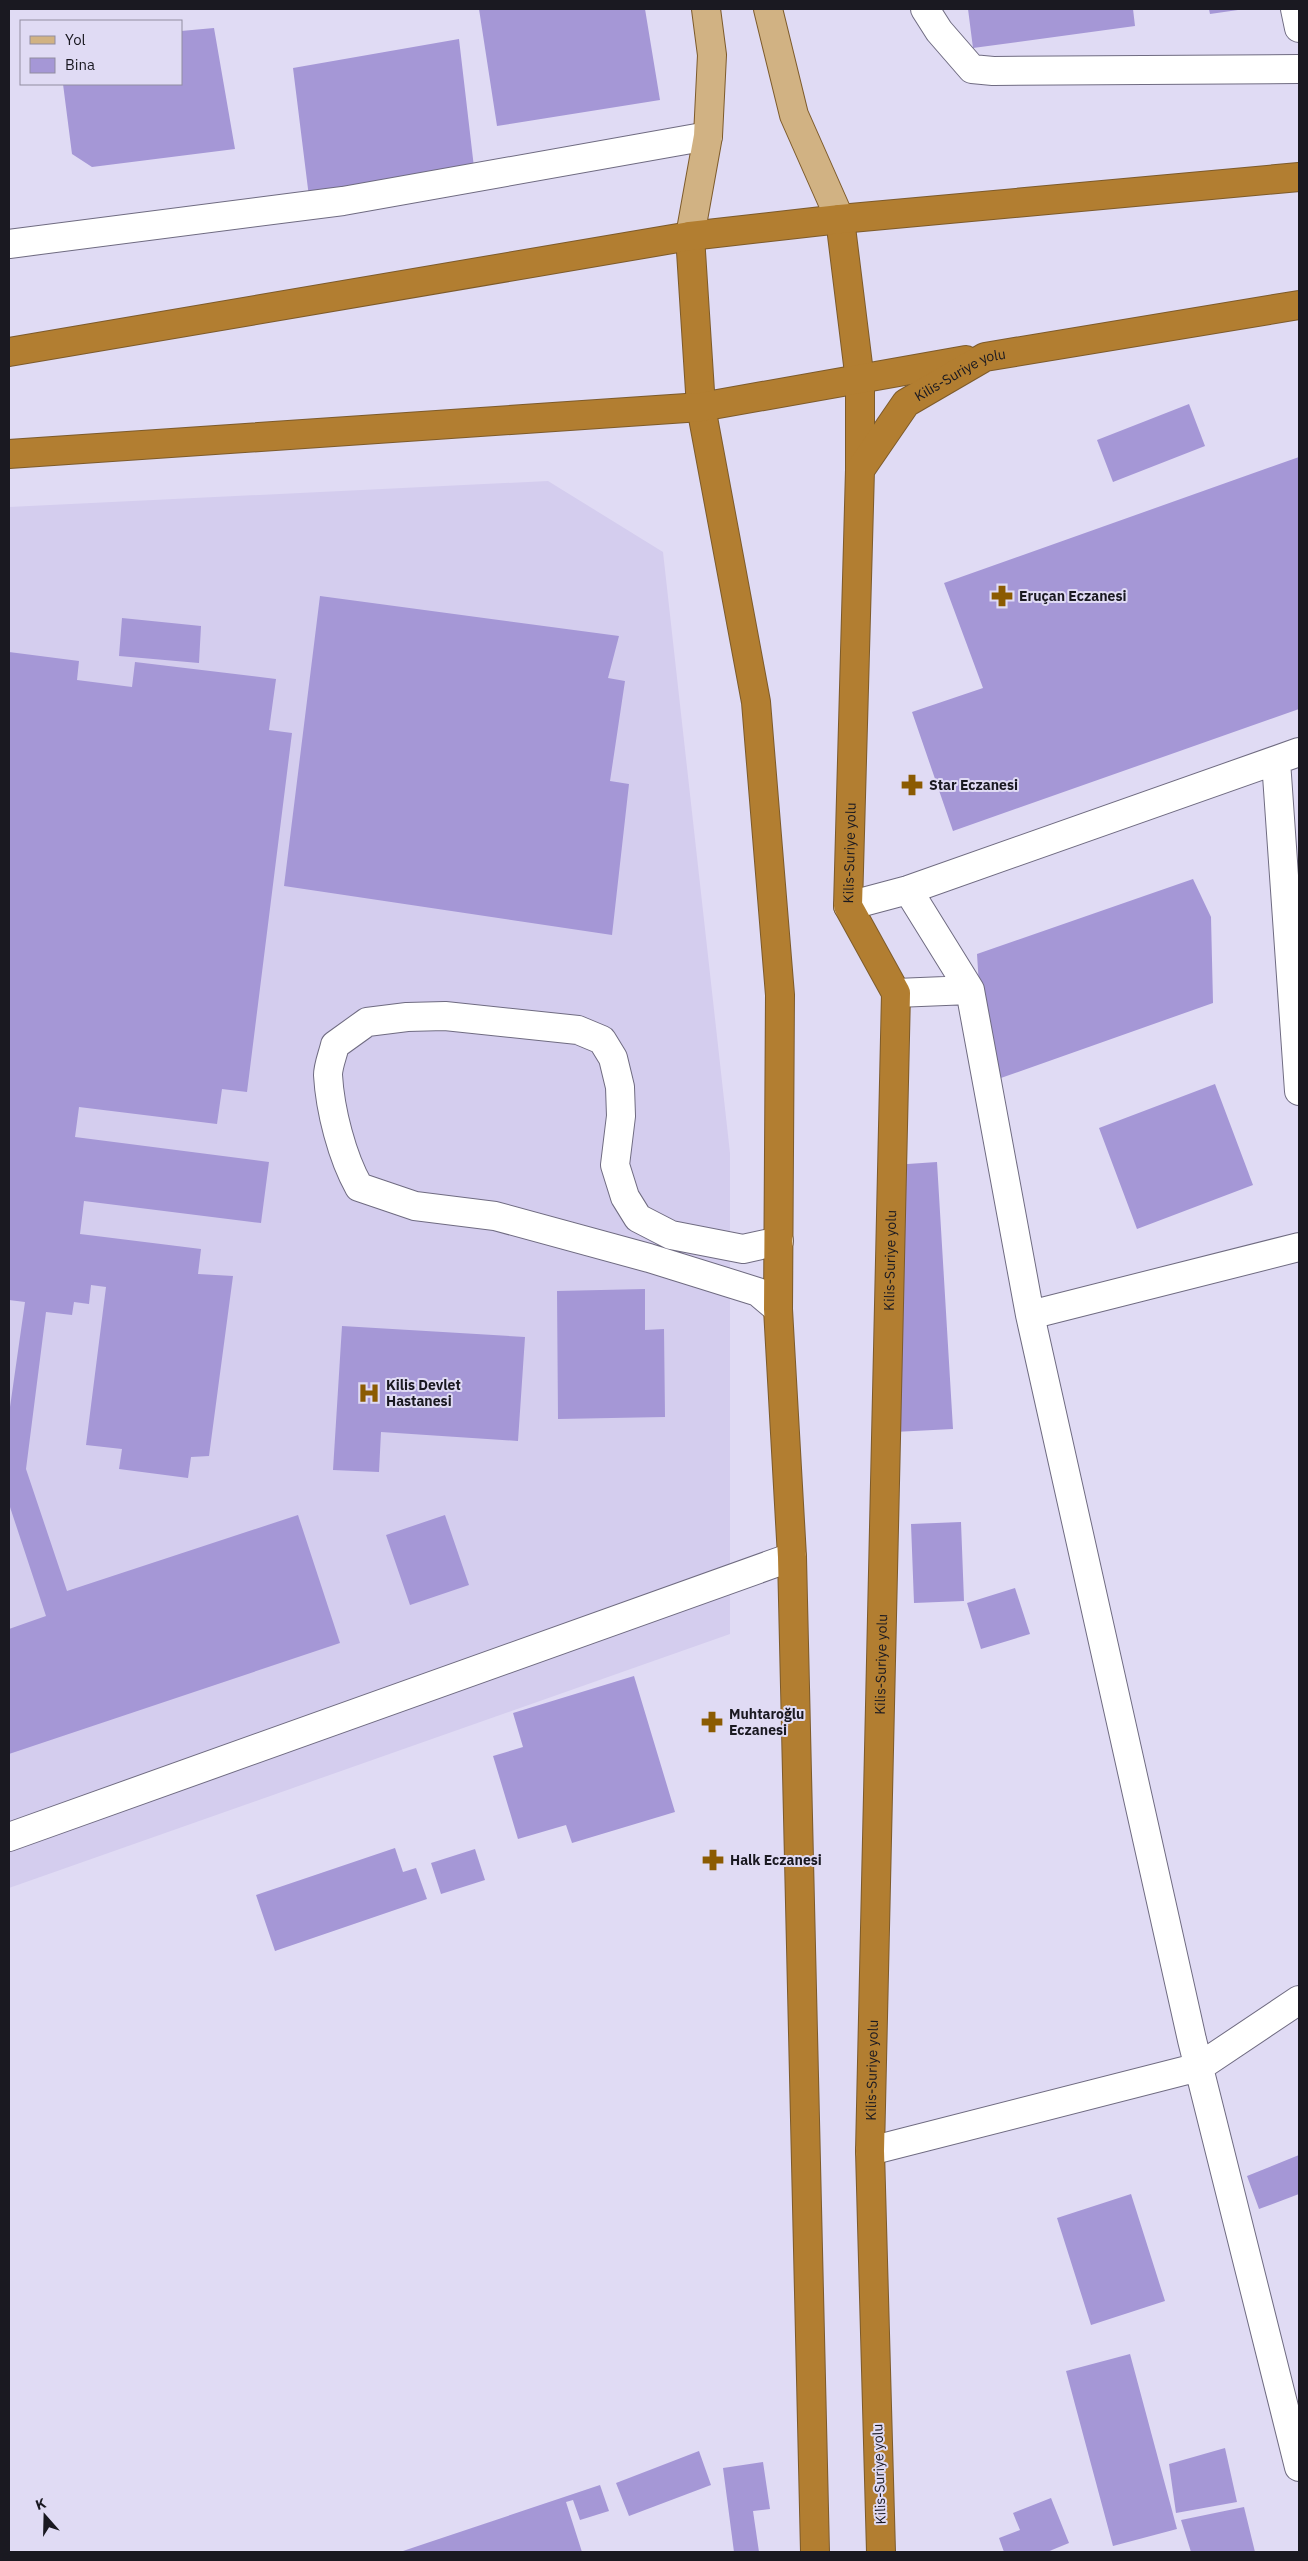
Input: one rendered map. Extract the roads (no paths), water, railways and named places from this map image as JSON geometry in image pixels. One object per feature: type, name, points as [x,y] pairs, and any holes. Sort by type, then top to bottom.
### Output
[{"type":"highway","points":[[9,352],[690,236],[840,219],[1299,177]]},
{"type":"highway","points":[[840,219],[860,380],[860,470]]},
{"type":"highway","points":[[690,236],[701,407],[756,702],[780,995],[778,1309],[792,1557],[815,2552]]},
{"type":"highway","name":"Kilis-Suriye yolu","points":[[881,2552],[870,2151],[896,993],[848,906],[860,470],[906,404],[985,357],[1299,305]]},
{"type":"highway","points":[[9,454],[701,407],[985,357]]},
{"type":"main road","points":[[690,236],[708,136],[712,55],[706,9]]},
{"type":"main road","points":[[768,9],[794,115],[840,219]]},
{"type":"street","points":[[925,9],[939,31],[972,69],[993,71],[1299,69]]},
{"type":"street","points":[[1295,9],[1299,28]]},
{"type":"street","points":[[10,236],[342,201],[708,136]]},
{"type":"street","points":[[848,906],[908,890],[1288,756],[1299,1091]]},
{"type":"street","points":[[908,890],[970,990],[1030,1315],[1199,2067],[1299,2467]]},
{"type":"street","points":[[896,993],[970,990]]},
{"type":"street","points":[[778,1309],[758,1292],[595,1243],[495,1216],[415,1206],[359,1188],[348,1167],[335,1115],[328,1074],[335,1045],[366,1022],[407,1017],[445,1016],[578,1030],[602,1040],[613,1058],[620,1087],[621,1116],[615,1165],[626,1197],[638,1218],[671,1235],[742,1249],[779,1241]]},
{"type":"street","points":[[1030,1315],[1299,1248]]},
{"type":"street","points":[[9,1836],[792,1557]]},
{"type":"street","points":[[870,2151],[1199,2067],[1299,2000]]},
{"type":"place","name":"Eruçan Eczanesi","points":[[1002,596]]},
{"type":"place","name":"Star Eczanesi","points":[[912,785]]},
{"type":"place","name":"Kilis Devlet Hastanesi","points":[[369,1393]]},
{"type":"place","name":"Muhtaroğlu Eczanesi","points":[[712,1722]]},
{"type":"place","name":"Halk Eczanesi","points":[[713,1860]]}]
